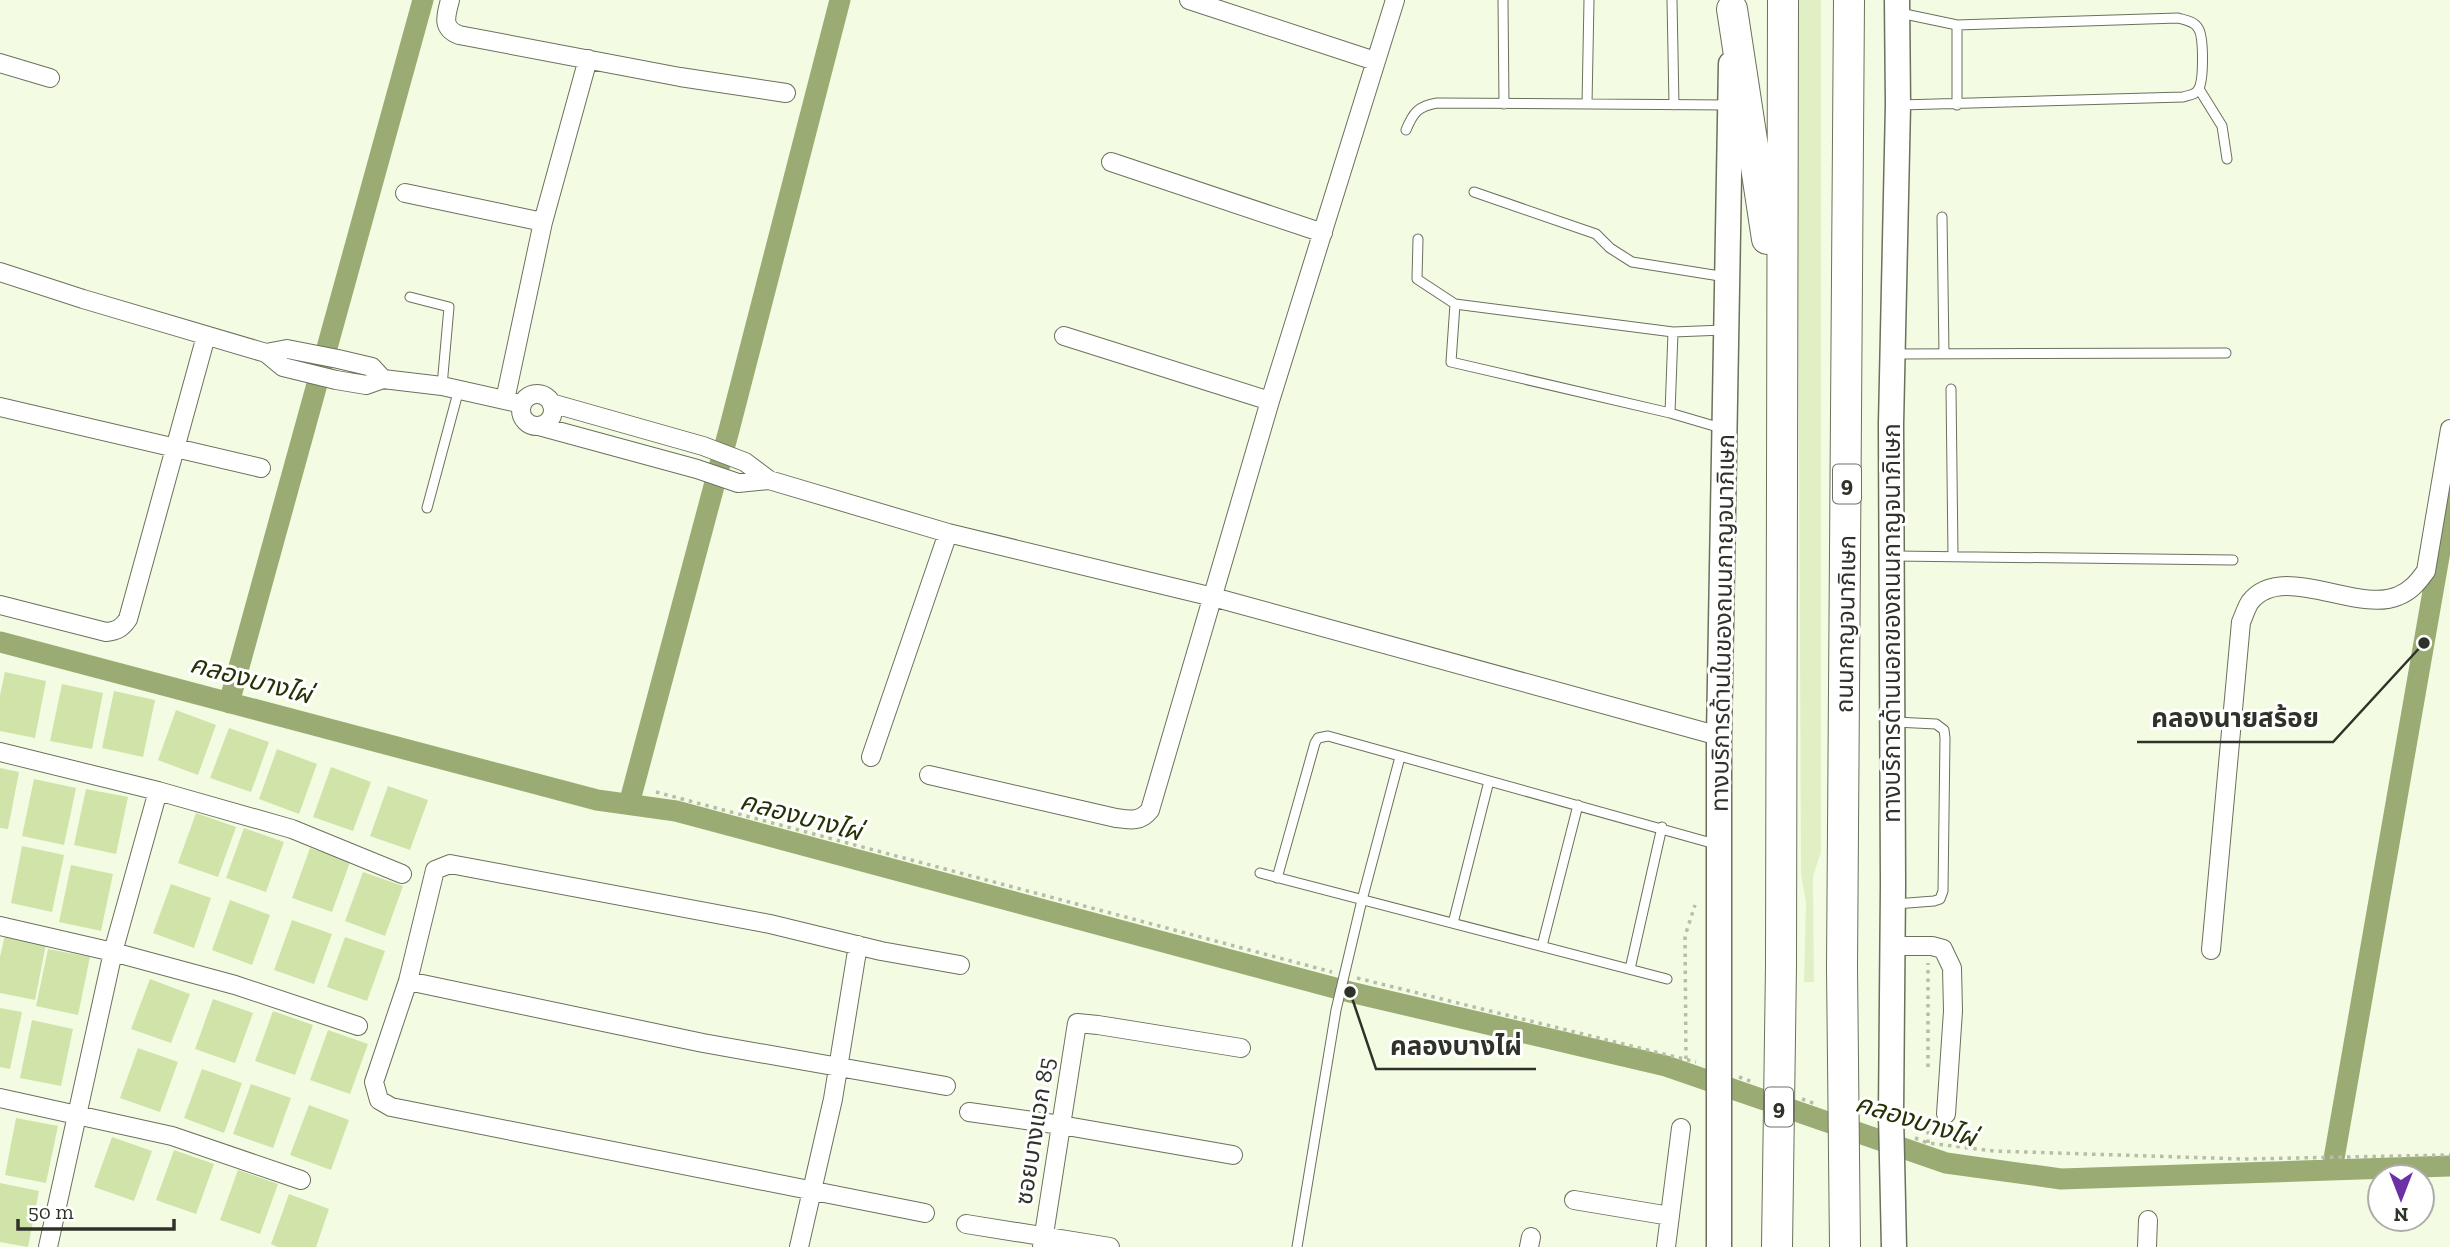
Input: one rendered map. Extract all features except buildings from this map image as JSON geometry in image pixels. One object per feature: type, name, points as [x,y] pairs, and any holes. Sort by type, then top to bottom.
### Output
[{"type":"highway","name":"9","points":[[1777,1247],[1781,966],[1783,0]]},
{"type":"highway","name":"ถนนกาญจนาภิเษก","points":[[1845,1247],[1842,968],[1849,0]]},
{"type":"highway","points":[[1849,38],[1855,0]]},
{"type":"highway","points":[[1732,4],[1781,333]]},
{"type":"main road","name":"ทางบริการด้านในของถนนกาญจนาภิเษก","points":[[1719,1241],[1719,736],[1732,4]]},
{"type":"main road","name":"ทางบริการด้านนอกของถนนกาญจนาภิเษก","points":[[1894,1247],[1891,354],[1898,105],[1897,6]]},
{"type":"street","points":[[450,0],[446,25],[449,31],[459,35],[680,77],[786,93]]},
{"type":"street","points":[[1189,0],[1375,61]]},
{"type":"street","points":[[929,775],[1116,818],[1132,820],[1145,817],[1150,810],[1270,401],[1395,0]]},
{"type":"street","points":[[514,402],[543,222],[588,59]]},
{"type":"street","points":[[0,63],[50,78]]},
{"type":"street","points":[[1111,162],[1323,233]]},
{"type":"street","points":[[405,193],[543,222]]},
{"type":"street","points":[[0,272],[265,353],[283,367],[336,380],[366,385],[383,379],[451,388],[514,402],[540,394],[551,403],[703,446],[745,462],[769,480]]},
{"type":"street","points":[[0,605],[106,632],[123,627],[128,619],[206,336]]},
{"type":"street","points":[[1064,336],[1270,401]]},
{"type":"street","points":[[265,353],[287,349],[305,351],[372,367],[383,379]]},
{"type":"street","points":[[514,402],[521,410],[524,420],[533,425],[738,482],[769,480],[948,533],[1213,597],[1719,736]]},
{"type":"street","points":[[539,426],[551,417],[551,403]]},
{"type":"street","points":[[0,407],[261,468]]},
{"type":"street","points":[[2211,950],[2241,622],[2250,601],[2269,589],[2290,586],[2376,599],[2396,597],[2416,586],[2426,571],[2450,429]]},
{"type":"street","points":[[649,456],[657,431]]},
{"type":"street","points":[[871,757],[948,533]]},
{"type":"street","points":[[0,752],[158,791],[292,829],[402,874]]},
{"type":"street","points":[[48,1247],[113,952],[158,791]]},
{"type":"street","points":[[925,1213],[391,1107],[379,1100],[374,1082],[408,981],[435,870],[450,864],[770,924],[960,965]]},
{"type":"street","points":[[0,926],[113,952],[235,985],[358,1026]]},
{"type":"street","points":[[799,1247],[838,1068],[858,945]]},
{"type":"street","points":[[1893,946],[1932,946],[1942,949],[1952,968],[1953,1011],[1937,1115]]},
{"type":"street","points":[[408,981],[662,1035],[946,1086]]},
{"type":"street","name":"ซอยบางแวก 85","points":[[1043,1241],[1077,1023],[1241,1048]]},
{"type":"street","points":[[0,1098],[76,1117],[172,1136],[301,1180]]},
{"type":"street","points":[[968,1112],[1233,1155]]},
{"type":"street","points":[[1666,1247],[1681,1128]]},
{"type":"street","points":[[1574,1200],[1670,1216]]},
{"type":"street","points":[[2147,1247],[2148,1220]]},
{"type":"street","points":[[966,1224],[1043,1241],[1110,1247]]},
{"type":"lane","points":[[1503,0],[1504,104]]},
{"type":"lane","points":[[1587,104],[1589,0]]},
{"type":"lane","points":[[1672,0],[1674,105]]},
{"type":"lane","points":[[1897,6],[1957,25],[2178,18],[2192,22],[2202,37],[2202,81],[2194,94],[2183,97],[1898,105]]},
{"type":"lane","points":[[1957,25],[1957,105]]},
{"type":"lane","points":[[2199,89],[2222,126],[2227,159]]},
{"type":"lane","points":[[1406,130],[1412,114],[1427,104],[1730,105]]},
{"type":"lane","points":[[1474,192],[1596,234],[1610,248],[1632,262],[1728,277]]},
{"type":"lane","points":[[1942,217],[1944,354]]},
{"type":"lane","points":[[1418,239],[1417,279],[1455,304],[1673,332],[1726,330]]},
{"type":"lane","points":[[410,297],[449,307],[451,388],[427,508]]},
{"type":"lane","points":[[1455,304],[1451,362],[1670,413],[1726,430]]},
{"type":"lane","points":[[1670,413],[1673,332]]},
{"type":"lane","points":[[1891,354],[2226,353]]},
{"type":"lane","points":[[1951,389],[1953,555]]},
{"type":"lane","points":[[1892,556],[2233,560]]},
{"type":"lane","points":[[1892,722],[1936,724],[1944,730],[1945,738],[1943,891],[1940,899],[1934,901],[1893,904]]},
{"type":"lane","points":[[1277,878],[1318,738],[1328,736],[1719,845]]},
{"type":"lane","points":[[1297,1247],[1343,971],[1400,757]]},
{"type":"lane","points":[[1453,923],[1489,781]]},
{"type":"lane","points":[[1542,946],[1578,806]]},
{"type":"lane","points":[[1630,969],[1662,827]]},
{"type":"lane","points":[[1260,873],[1667,979]]},
{"type":"path","points":[[656,792],[1343,971]]},
{"type":"path","points":[[1686,1059],[1685,936],[1697,898]]},
{"type":"path","points":[[1928,959],[1928,1077]]},
{"type":"path","points":[[1355,978],[1699,1063]]},
{"type":"path","points":[[1737,1076],[1763,1085]]},
{"type":"path","points":[[1801,1098],[1826,1107]]},
{"type":"path","points":[[1928,1143],[1937,1115]]},
{"type":"path","points":[[1915,1138],[1928,1143],[1994,1151],[2243,1159],[2450,1155]]},
{"type":"green space","points":[[1797,0],[1821,0],[1821,852],[1813,876],[1814,982],[1804,982],[1806,902],[1801,875]]},
{"type":"waterway","points":[[229,703],[423,0]]},
{"type":"waterway","points":[[629,804],[840,0]]},
{"type":"waterway","points":[[2332,1170],[2450,494]]},
{"type":"waterway","name":"คลองบางไผ่","points":[[0,642],[597,800],[676,811],[1350,992],[1666,1066],[1946,1163],[2061,1179],[2450,1166]]},
{"type":"place","name":"คลองนายสร้อย","points":[[2424,643]]},
{"type":"place","name":"คลองบางไผ่","points":[[1350,992]]}]
